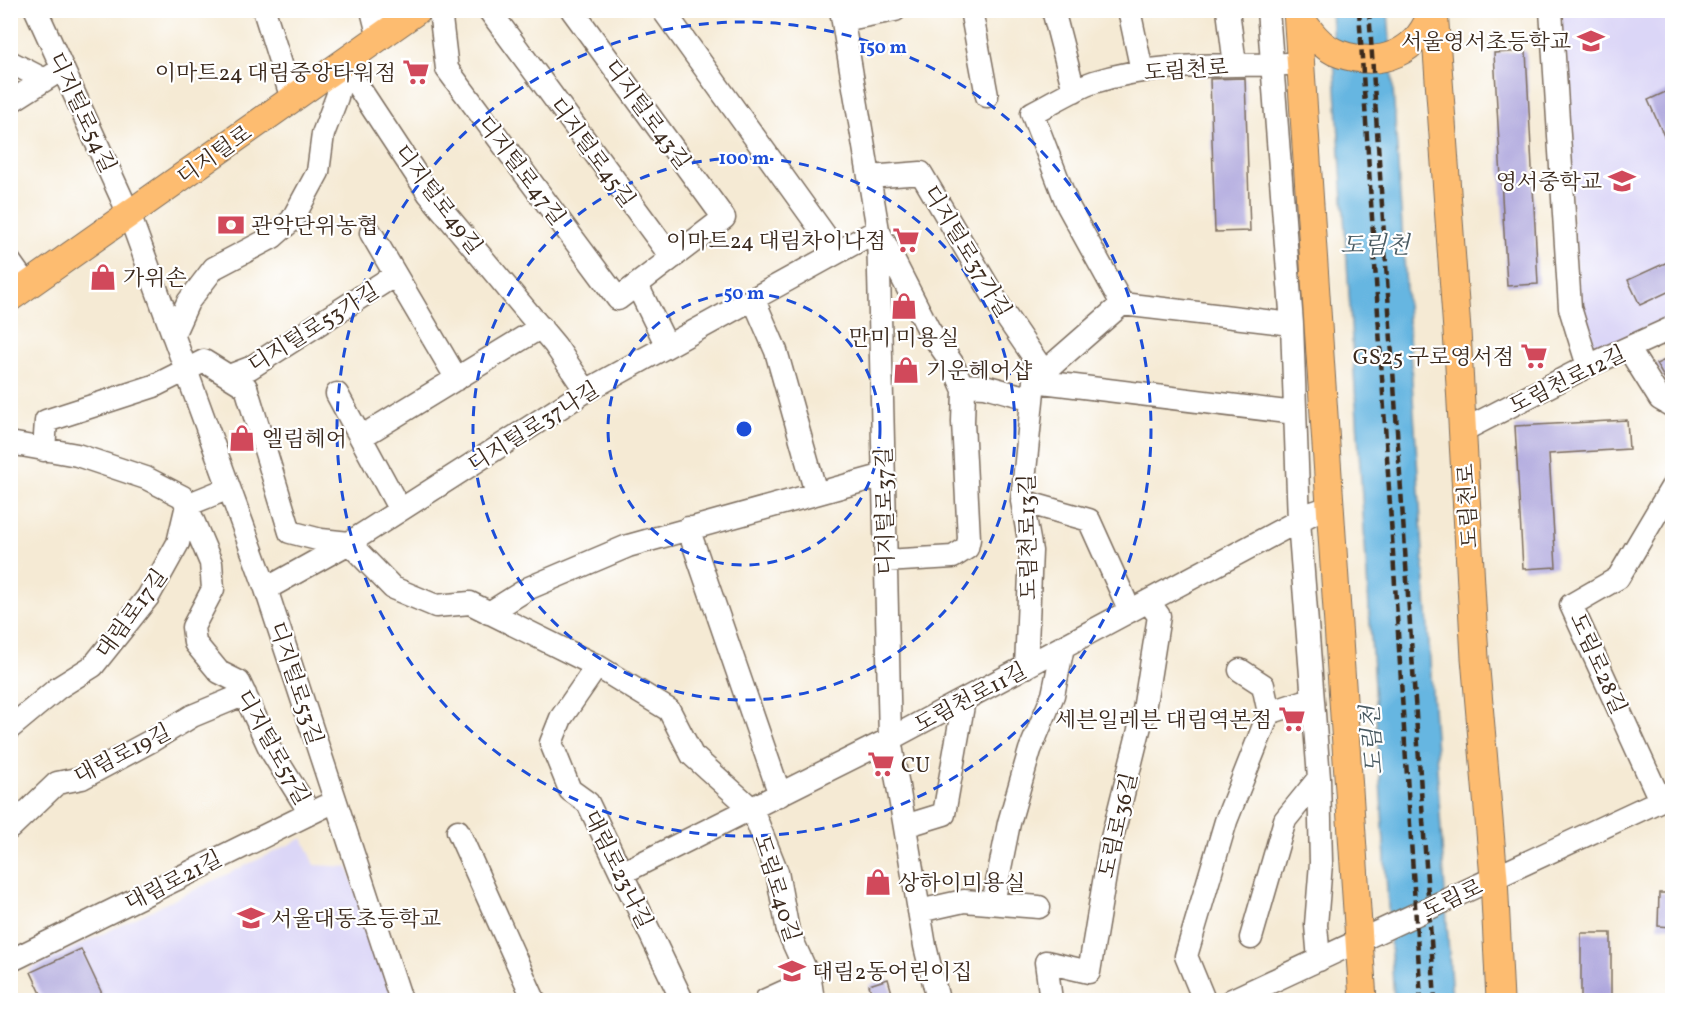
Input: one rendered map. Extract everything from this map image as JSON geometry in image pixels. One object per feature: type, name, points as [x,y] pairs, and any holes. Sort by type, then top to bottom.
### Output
[{"type":"main road","name":"디지털로","points":[[19,292],[292,99],[345,65],[418,10]]},
{"type":"main road","points":[[1300,17],[1319,41],[1339,54],[1368,59],[1397,55],[1414,44],[1431,16]]},
{"type":"main road","name":"도림천로","points":[[1431,16],[1462,431],[1487,881],[1500,1000]]},
{"type":"main road","points":[[1300,17],[1300,64],[1330,507],[1369,936],[1363,1000]]},
{"type":"street","name":"디지털로54길","points":[[36,10],[53,74],[129,214]]},
{"type":"street","points":[[264,10],[292,99]]},
{"type":"street","points":[[372,10],[379,38]]},
{"type":"street","name":"디지털로47길","points":[[440,10],[447,69],[618,300],[637,285]]},
{"type":"street","name":"디지털로45길","points":[[489,10],[672,258]]},
{"type":"street","name":"디지털로43길","points":[[572,10],[724,218],[672,258]]},
{"type":"street","points":[[663,10],[837,252]]},
{"type":"street","name":"디지털로37길","points":[[895,10],[842,15],[878,230],[890,739],[919,911],[938,1000]]},
{"type":"street","points":[[971,10],[987,96]]},
{"type":"street","points":[[1053,10],[1074,91],[1032,113],[1068,206],[1122,304]]},
{"type":"street","points":[[1129,10],[1142,71]]},
{"type":"street","points":[[1228,10],[1235,65]]},
{"type":"street","points":[[1268,10],[1292,324],[1299,521],[1311,699],[1319,778],[1321,863],[1316,925],[1319,960]]},
{"type":"street","points":[[1551,10],[1570,308],[1588,366]]},
{"type":"street","name":"디지털로54길","points":[[10,62],[53,74]]},
{"type":"street","name":"도림천로","points":[[1074,91],[1093,82],[1172,66],[1300,64]]},
{"type":"street","points":[[173,335],[188,302],[214,268],[273,237],[292,220],[318,172],[323,134],[345,65]]},
{"type":"street","name":"디지털로49길","points":[[345,65],[429,194],[541,327],[586,391]]},
{"type":"street","points":[[10,102],[53,74]]},
{"type":"street","name":"디지털로37가길","points":[[869,177],[921,173],[1002,312],[1037,384]]},
{"type":"street","name":"디지털로53길","points":[[129,214],[266,589],[401,1000]]},
{"type":"street","points":[[878,230],[929,330],[952,363],[962,385],[969,539],[967,548],[953,557],[885,561]]},
{"type":"street","name":"디지털로37나길","points":[[266,589],[349,543],[586,391],[878,230]]},
{"type":"street","name":"디지털로53가길","points":[[371,233],[457,379]]},
{"type":"street","points":[[667,346],[637,285],[672,258]]},
{"type":"street","points":[[10,262],[19,292]]},
{"type":"street","name":"디지털로53가길","points":[[229,376],[250,368],[395,275]]},
{"type":"street","points":[[753,298],[776,351],[816,493]]},
{"type":"street","points":[[1037,384],[1122,304],[1292,324]]},
{"type":"street","points":[[361,437],[541,327]]},
{"type":"street","name":"도림천로12길","points":[[1462,431],[1588,366],[1672,328]]},
{"type":"street","points":[[1628,348],[1660,399],[1672,406]]},
{"type":"street","name":"디지털로53가길","points":[[185,369],[204,361],[246,387],[290,532],[321,540],[349,543]]},
{"type":"street","points":[[44,450],[46,421],[154,386],[185,369]]},
{"type":"street","points":[[962,385],[1037,384],[1295,413]]},
{"type":"street","name":"도림천로13길","points":[[1026,667],[1031,551],[1022,501],[1037,384]]},
{"type":"street","points":[[337,393],[400,510]]},
{"type":"street","name":"디지털로57길","points":[[10,443],[77,456],[146,478],[183,497],[211,563],[213,589],[193,627],[195,644],[219,672],[239,682],[270,749],[310,813]]},
{"type":"street","points":[[489,613],[529,588],[628,546],[884,475]]},
{"type":"street","points":[[187,505],[229,489]]},
{"type":"street","name":"도림로28길","points":[[1666,798],[1571,605],[1618,578],[1671,493]]},
{"type":"street","points":[[1022,501],[1089,520],[1139,606]]},
{"type":"street","name":"대림로17길","points":[[10,728],[58,688],[93,666],[141,606],[178,543],[187,505]]},
{"type":"street","name":"도림천로11길","points":[[622,873],[890,739],[1299,521],[1330,507]]},
{"type":"street","points":[[688,528],[780,795]]},
{"type":"street","name":"도림로40길","points":[[349,543],[393,588],[436,606],[470,603],[597,666],[669,710],[692,755],[752,809],[777,872],[789,931],[812,990]]},
{"type":"street","name":"도림로36길","points":[[1051,1000],[1046,962],[1089,972],[1110,846],[1144,710],[1159,616],[1139,606]]},
{"type":"street","name":"도림천로11길","points":[[993,903],[1009,823],[1030,750],[1053,695],[1063,647]]},
{"type":"street","name":"대림로23나길","points":[[597,666],[561,718],[550,743],[570,790],[588,803],[682,1000]]},
{"type":"street","points":[[1204,1000],[1186,956],[1227,821],[1269,713],[1263,685],[1240,670]]},
{"type":"street","name":"대림로19길","points":[[10,828],[57,783],[82,778],[152,741],[192,716],[245,694]]},
{"type":"street","points":[[1269,713],[1311,699]]},
{"type":"street","points":[[904,826],[944,814],[964,700]]},
{"type":"street","points":[[1251,938],[1285,820],[1319,778]]},
{"type":"street","name":"도림로","points":[[1232,1000],[1666,798]]},
{"type":"street","name":"대림로21길","points":[[10,961],[336,802]]},
{"type":"street","points":[[458,831],[534,1000]]},
{"type":"street","points":[[919,911],[964,901],[1039,908]]},
{"type":"street","points":[[766,1000],[812,990]]},
{"type":"shaded area","name":"영서중학교","points":[[1560,11],[1672,11],[1672,320],[1596,354],[1578,297]]},
{"type":"shaded area","name":"서울대동초등학교","points":[[303,838],[315,865],[348,867],[394,1000],[40,1000],[29,969]]},
{"type":"water","name":"도림천","points":[[1331,11],[1388,11],[1452,1000],[1394,1000]]},
{"type":"building","points":[[1526,51],[1538,284],[1507,286],[1494,53]]},
{"type":"building","points":[[1245,78],[1250,231],[1215,232],[1210,79]]},
{"type":"building","points":[[1672,89],[1672,154],[1648,100]]},
{"type":"building","points":[[1672,260],[1672,290],[1640,305],[1628,280]]},
{"type":"building","points":[[1672,357],[1672,391],[1656,364]]},
{"type":"building","points":[[1627,420],[1629,449],[1549,454],[1556,567],[1523,569],[1515,426]]},
{"type":"building","points":[[1659,893],[1672,893],[1672,927],[1658,926]]},
{"type":"building","points":[[1581,933],[1611,933],[1611,1000],[1581,1000]]},
{"type":"building","points":[[81,949],[105,1000],[44,1000],[31,972]]},
{"type":"building","points":[[888,979],[894,1000],[873,1000],[869,985]]},
{"type":"railway","points":[[1359,10],[1421,1000]]},
{"type":"railway","points":[[1369,10],[1435,1000]]},
{"type":"place","name":"서울영서초등학교","points":[[1591,41]]},
{"type":"place","name":"이마트24 대림중앙타워점","points":[[416,72]]},
{"type":"place","name":"영서중학교","points":[[1622,181]]},
{"type":"place","name":"관악단위농협","points":[[231,225]]},
{"type":"place","name":"이마트24 대림차이나점","points":[[906,240]]},
{"type":"place","name":"가위손","points":[[103,277]]},
{"type":"place","name":"만미 미용실","points":[[904,306]]},
{"type":"place","name":"GS25 구로영서점","points":[[1534,356]]},
{"type":"place","name":"기운헤어샵","points":[[906,370]]},
{"type":"place","name":"엘림헤어","points":[[242,438]]},
{"type":"place","name":"세븐일레븐 대림역본점","points":[[1292,719]]},
{"type":"place","name":"CU","points":[[881,764]]},
{"type":"place","name":"상하이미용실","points":[[878,882]]},
{"type":"place","name":"서울대동초등학교","points":[[251,918]]},
{"type":"place","name":"대림2동어린이집","points":[[792,971]]}]
